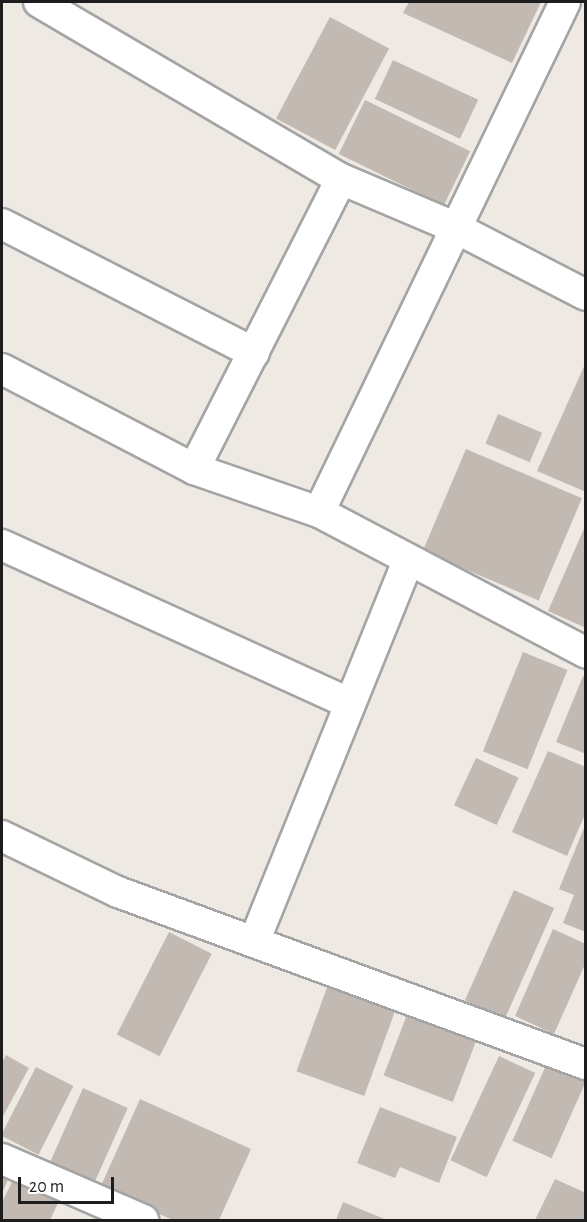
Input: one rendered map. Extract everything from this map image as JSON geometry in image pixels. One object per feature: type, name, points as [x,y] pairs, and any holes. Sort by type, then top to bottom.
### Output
[{"type":"street","points":[[39,2],[340,179],[454,227],[585,296]]},
{"type":"street","points":[[319,512],[454,227],[565,2]]},
{"type":"street","points":[[194,469],[340,179]]},
{"type":"street","points":[[2,224],[254,353]]},
{"type":"street","points":[[2,369],[194,469],[319,512],[585,653]]},
{"type":"street","points":[[2,545],[347,702]]},
{"type":"street","points":[[254,942],[347,702],[408,560]]},
{"type":"street","points":[[2,836],[118,892],[585,1064]]},
{"type":"street","points":[[2,1159],[143,1221]]},
{"type":"building","points":[[409,2],[541,2],[512,63],[403,13]]},
{"type":"building","points":[[330,17],[389,48],[335,150],[276,119]]},
{"type":"building","points":[[393,60],[478,100],[460,139],[375,99]]},
{"type":"building","points":[[365,100],[470,151],[444,205],[339,154]]},
{"type":"building","points":[[586,362],[586,492],[537,471]]},
{"type":"building","points":[[498,414],[542,433],[530,462],[485,443]]},
{"type":"building","points":[[466,449],[582,498],[539,600],[423,551]]},
{"type":"building","points":[[586,524],[586,628],[548,611]]},
{"type":"building","points":[[523,652],[568,670],[527,769],[483,751]]},
{"type":"building","points":[[583,676],[586,677],[586,754],[556,742]]},
{"type":"building","points":[[548,751],[586,767],[586,812],[567,856],[512,832]]},
{"type":"building","points":[[476,758],[519,778],[497,825],[454,805]]},
{"type":"building","points":[[586,823],[586,932],[563,923],[574,895],[559,889]]},
{"type":"building","points":[[514,890],[554,908],[505,1018],[465,1001]]},
{"type":"building","points":[[553,929],[586,944],[586,962],[554,1034],[515,1016]]},
{"type":"building","points":[[169,932],[212,954],[160,1056],[117,1034]]},
{"type":"building","points":[[329,982],[397,1007],[364,1096],[297,1071]]},
{"type":"building","points":[[408,1012],[477,1039],[453,1102],[384,1075]]},
{"type":"building","points":[[6,1055],[29,1068],[2,1118],[2,1063]]},
{"type":"building","points":[[499,1056],[535,1073],[487,1177],[450,1160]]},
{"type":"building","points":[[547,1063],[586,1080],[552,1158],[512,1141]]},
{"type":"building","points":[[36,1067],[73,1086],[38,1155],[2,1136]]},
{"type":"building","points":[[83,1088],[128,1108],[94,1183],[50,1163]]},
{"type":"building","points":[[140,1099],[251,1149],[219,1220],[173,1220],[100,1188]]},
{"type":"building","points":[[380,1107],[457,1137],[439,1183],[400,1167],[395,1178],[357,1163]]},
{"type":"building","points":[[2,1168],[11,1173],[2,1193]]},
{"type":"building","points":[[14,1178],[60,1199],[50,1220],[2,1220],[2,1202]]},
{"type":"building","points":[[555,1179],[586,1193],[586,1220],[535,1220]]},
{"type":"building","points":[[343,1202],[387,1220],[336,1220]]}]
